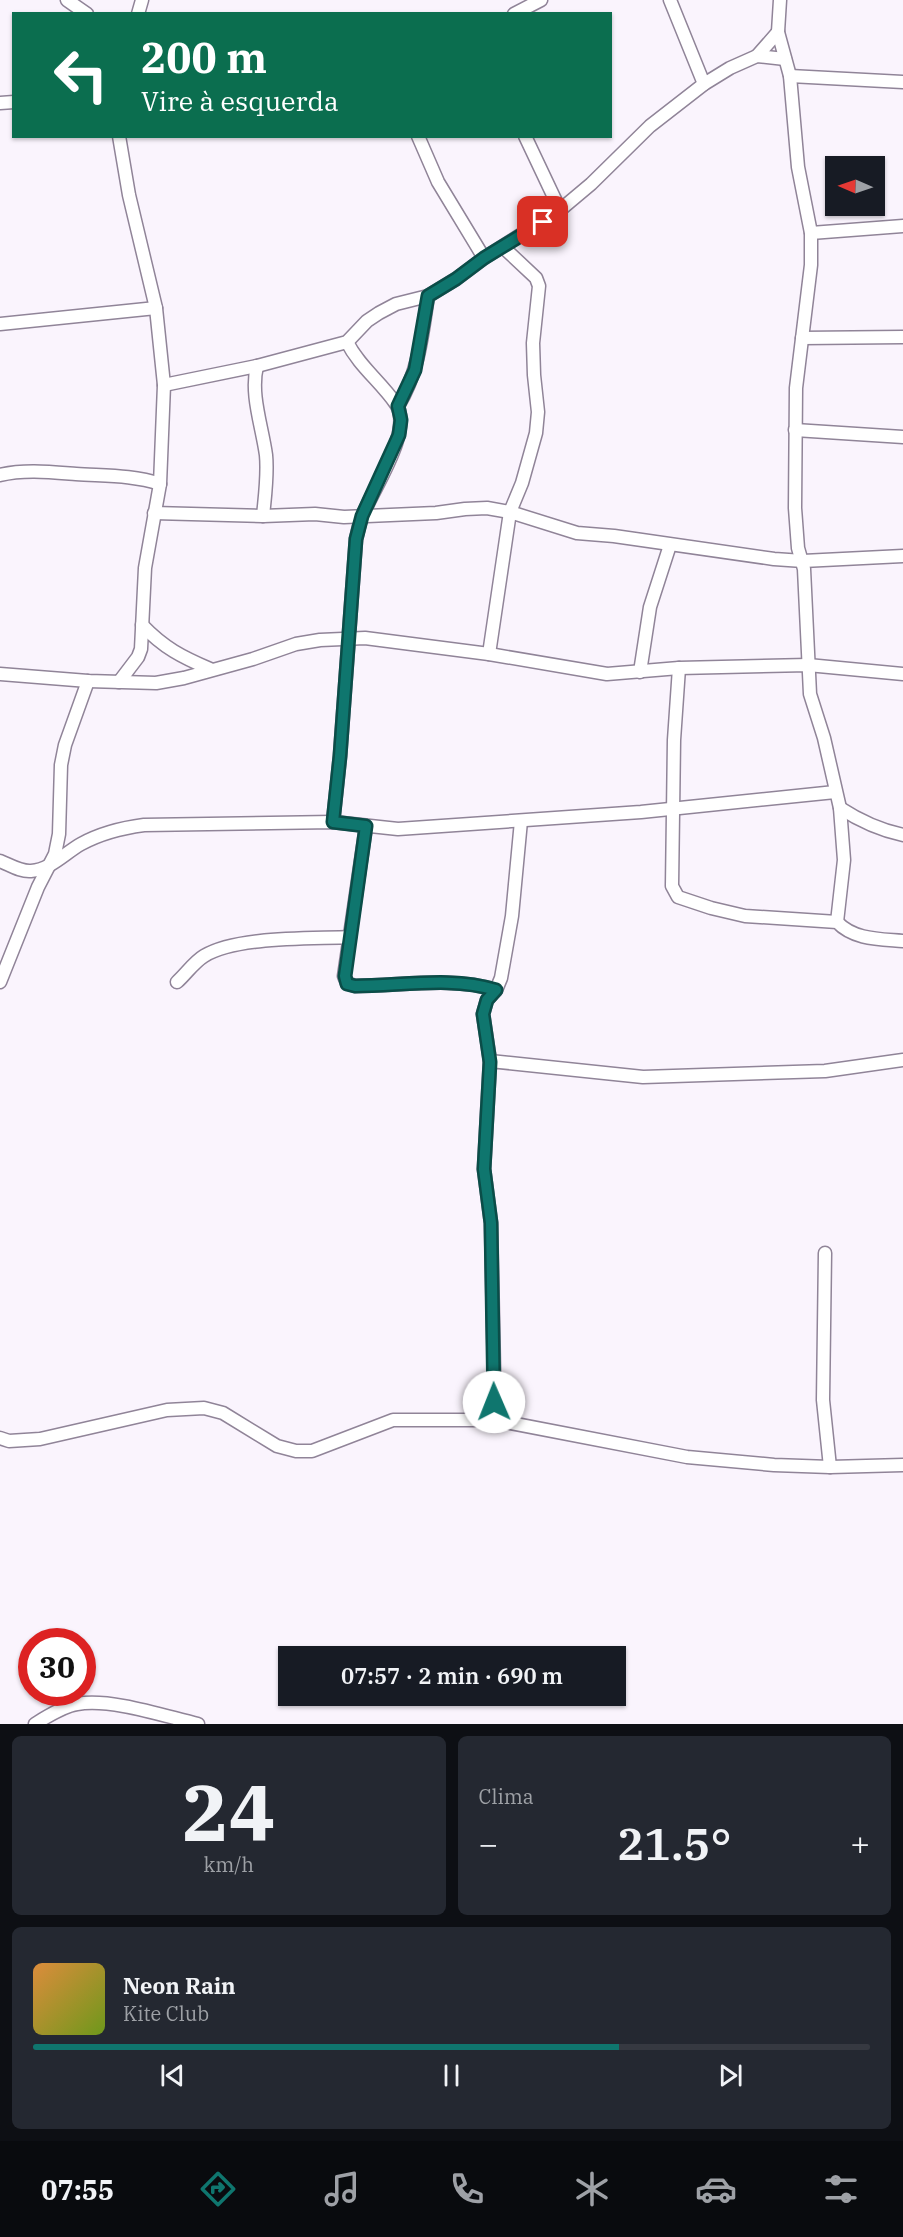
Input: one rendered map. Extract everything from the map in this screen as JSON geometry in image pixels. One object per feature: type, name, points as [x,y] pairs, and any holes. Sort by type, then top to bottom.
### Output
[{"type":"street","points":[[67,0],[84,12]]},
{"type":"street","points":[[518,12],[542,0]]},
{"type":"street","points":[[670,0],[704,84]]},
{"type":"street","points":[[780,0],[778,33],[790,76],[798,167],[811,232],[811,265],[796,388],[795,508],[798,548],[803,561],[810,694],[824,738],[840,808],[844,860],[837,922]]},
{"type":"street","points":[[164,385],[257,366],[347,342],[367,321],[379,313],[396,304],[428,296],[560,210],[591,184],[650,126],[704,84],[730,68],[757,56],[778,33]]},
{"type":"street","points":[[757,56],[785,59]]},
{"type":"street","points":[[790,76],[903,82]]},
{"type":"street","points":[[119,138],[129,195],[156,308],[164,385],[160,484],[146,568],[141,649],[138,657],[119,682]]},
{"type":"street","points":[[419,138],[438,182],[484,258]]},
{"type":"street","points":[[526,138],[560,210]]},
{"type":"street","points":[[811,232],[903,226]]},
{"type":"street","points":[[489,654],[510,512],[522,483],[536,433],[538,412],[534,375],[534,334],[539,286],[536,278],[503,247]]},
{"type":"street","points":[[398,406],[415,370],[428,296]]},
{"type":"street","points":[[0,324],[156,308]]},
{"type":"street","points":[[802,338],[903,337]]},
{"type":"street","points":[[333,822],[350,638],[353,559],[362,516],[399,435],[401,420],[398,406],[356,359],[347,342]]},
{"type":"street","points":[[257,366],[256,394],[267,477],[262,516]]},
{"type":"street","points":[[795,430],[903,437]]},
{"type":"street","points":[[0,475],[11,472],[51,472],[130,477],[160,484]]},
{"type":"street","points":[[154,513],[362,516],[436,513],[476,507],[510,512],[577,533],[803,561],[903,556]]},
{"type":"street","points":[[640,672],[650,607],[670,545]]},
{"type":"street","points":[[142,625],[160,644],[182,658],[210,669]]},
{"type":"street","points":[[0,674],[88,681],[156,683],[184,678],[253,659],[296,644],[320,639],[365,638],[489,654],[607,674],[679,668],[808,665],[903,674]]},
{"type":"street","points":[[679,668],[674,740],[675,808],[672,886],[678,897],[745,916],[837,922],[844,929],[855,934],[903,941]]},
{"type":"street","points":[[0,982],[58,844],[61,765],[65,745],[88,681]]},
{"type":"street","points":[[0,861],[28,871],[47,867],[94,838],[126,827],[333,822],[398,829],[641,812],[835,792]]},
{"type":"street","points":[[840,808],[874,827],[903,835]]},
{"type":"street","points":[[495,1420],[491,1223],[484,1169],[490,1062],[483,1014],[487,1000],[496,990],[501,978],[512,916],[521,821]]},
{"type":"street","points":[[366,826],[345,976],[347,984],[363,986],[458,983],[496,990]]},
{"type":"street","points":[[177,982],[203,957],[220,949],[267,941],[350,937]]},
{"type":"street","points":[[490,1062],[643,1077],[825,1071],[903,1060]]},
{"type":"street","points":[[825,1253],[823,1400],[830,1467]]},
{"type":"street","points":[[0,1438],[9,1441],[40,1439],[167,1410],[204,1408],[223,1413],[277,1446],[296,1451],[312,1451],[393,1420],[495,1420],[679,1455],[774,1465],[830,1467],[903,1465]]},
{"type":"street","points":[[35,1724],[76,1704],[95,1703],[116,1705],[198,1724]]},
{"type":"route","points":[[494,1402],[491,1223],[484,1169],[485,1114],[490,1062],[483,1014],[487,1000],[496,990],[458,983],[355,986],[347,984],[345,976],[366,826],[333,822],[350,638],[356,539],[362,516],[399,435],[401,420],[398,406],[415,370],[428,296],[543,222]]}]
